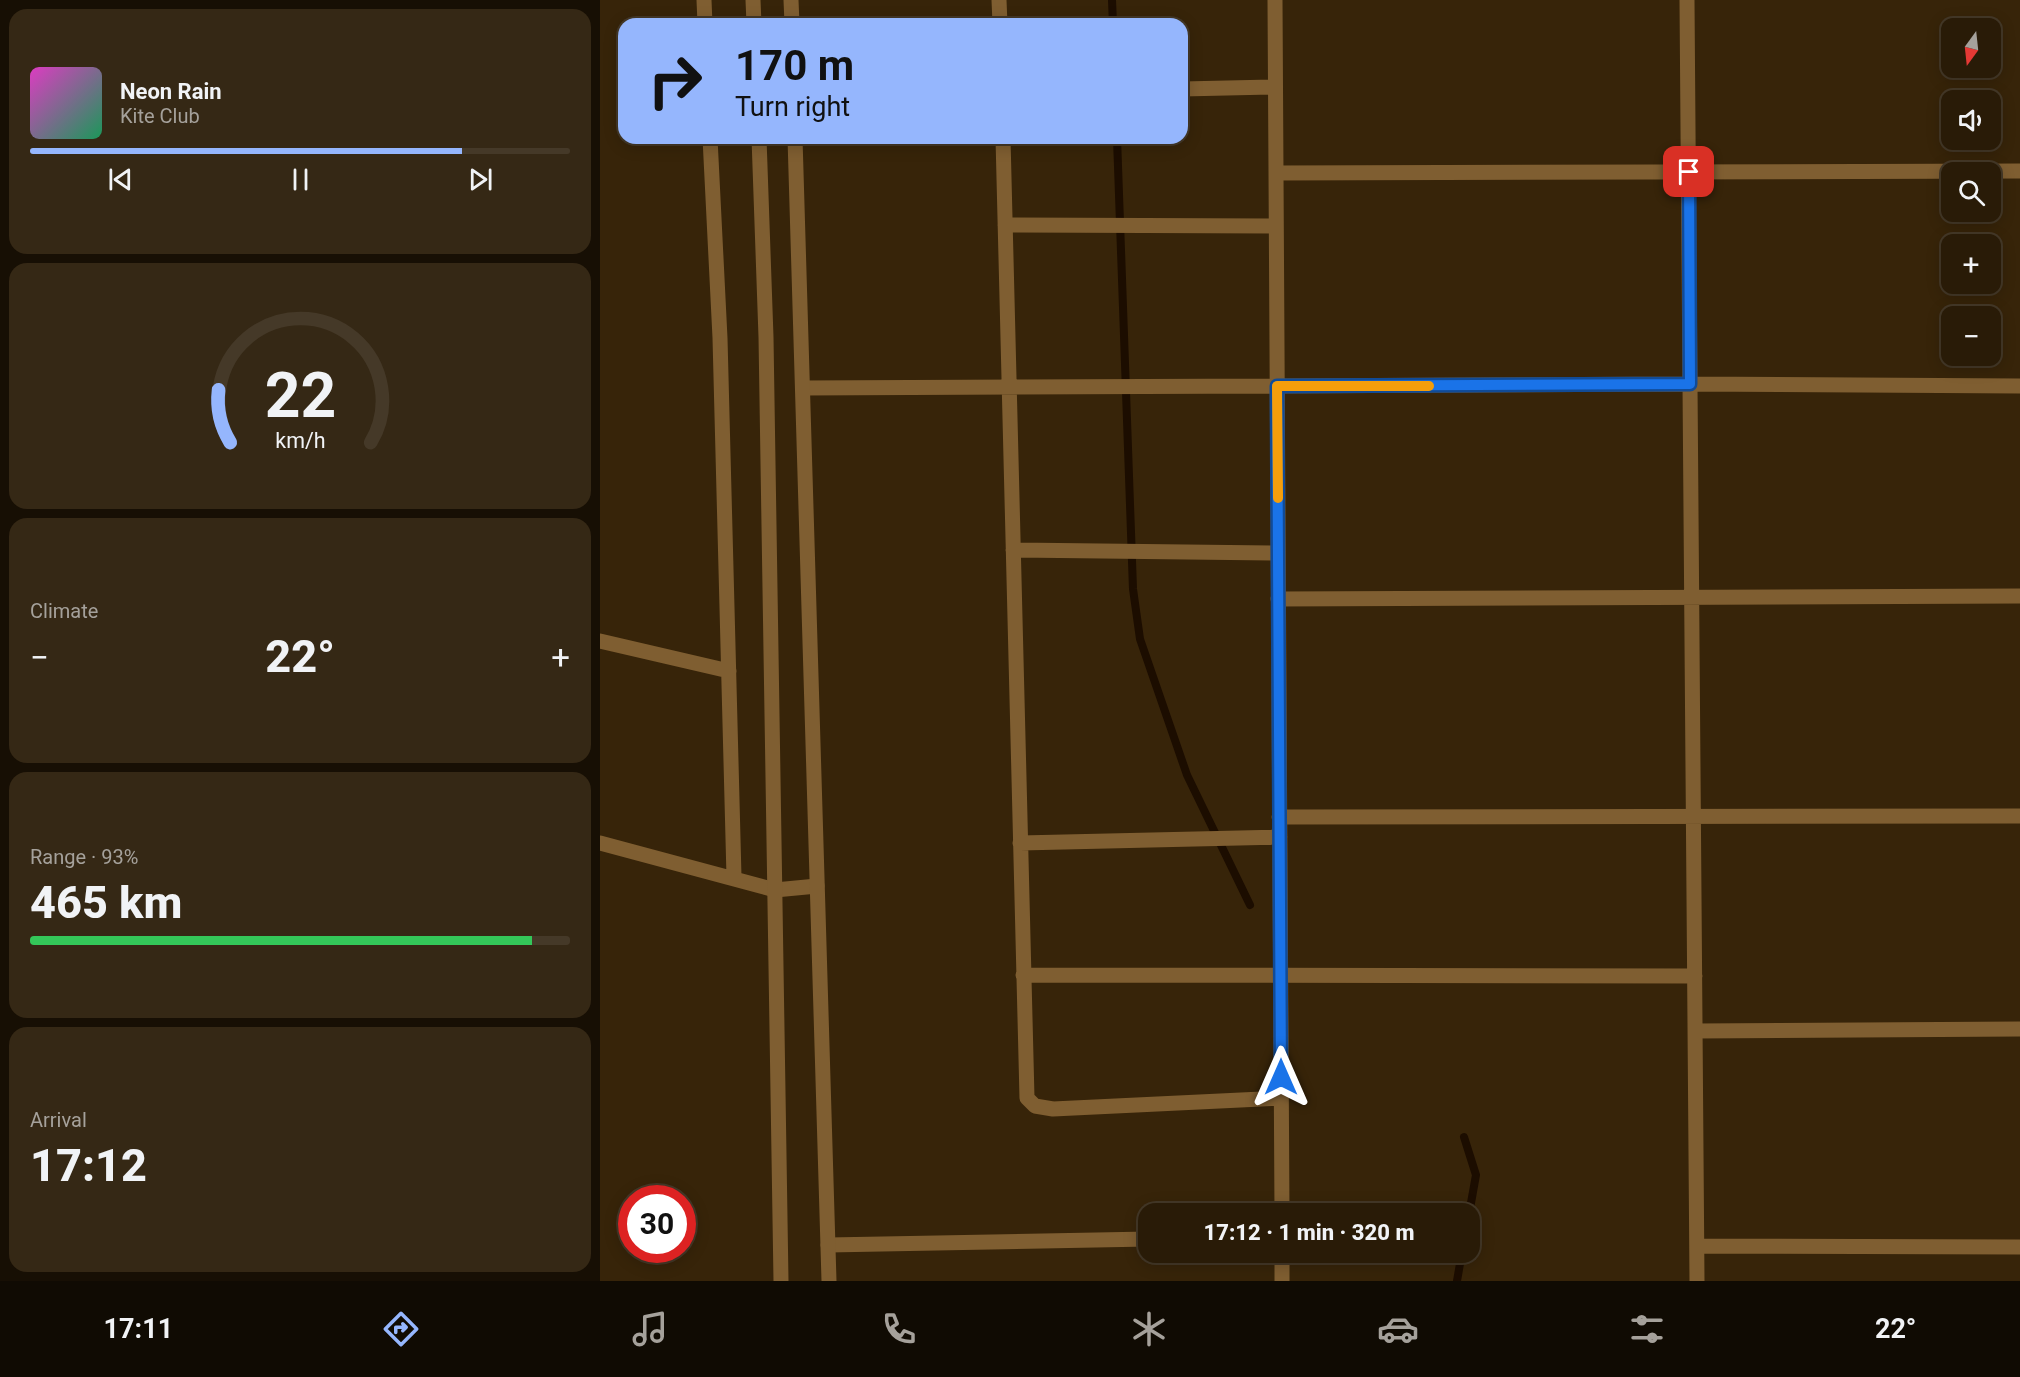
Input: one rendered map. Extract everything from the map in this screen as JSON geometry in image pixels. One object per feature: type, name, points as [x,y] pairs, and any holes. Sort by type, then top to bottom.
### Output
[{"type":"street","points":[[704,0],[705,18]]},
{"type":"street","points":[[753,0],[754,18]]},
{"type":"street","points":[[791,0],[792,18]]},
{"type":"street","points":[[999,0],[1000,18]]},
{"type":"street","points":[[1275,0],[1282,1203]]},
{"type":"street","points":[[1687,0],[1697,1281]]},
{"type":"street","points":[[1188,88],[1275,87]]},
{"type":"street","points":[[710,144],[720,338],[734,878]]},
{"type":"street","points":[[759,144],[766,337],[781,1281]]},
{"type":"street","points":[[795,144],[829,1281]]},
{"type":"street","points":[[1003,144],[1027,1098],[1035,1106],[1053,1109],[1281,1098]]},
{"type":"street","points":[[1276,173],[2020,171]]},
{"type":"street","points":[[1005,225],[1276,226]]},
{"type":"street","points":[[803,388],[1690,384],[2020,386]]},
{"type":"street","points":[[1013,550],[1278,553]]},
{"type":"street","points":[[1278,599],[2020,596]]},
{"type":"street","points":[[600,641],[729,671]]},
{"type":"street","points":[[1280,817],[2020,816]]},
{"type":"street","points":[[1020,843],[1280,837]]},
{"type":"street","points":[[600,843],[775,890],[817,886]]},
{"type":"street","points":[[1023,975],[1695,976]]},
{"type":"street","points":[[1696,1031],[2020,1029]]},
{"type":"street","points":[[828,1245],[1138,1239]]},
{"type":"street","points":[[1697,1246],[2020,1247]]},
{"type":"street","points":[[1282,1263],[1282,1281]]},
{"type":"waterway","points":[[1112,0],[1113,18]]},
{"type":"waterway","points":[[1117,144],[1133,589],[1140,639],[1187,775],[1250,905]]},
{"type":"waterway","points":[[1464,1137],[1476,1175],[1471,1203]]},
{"type":"waterway","points":[[1457,1281],[1460,1263]]},
{"type":"slow traffic","points":[[1278,498],[1277,386],[1429,386]]},
{"type":"route","points":[[1281,1077],[1277,386],[1690,384],[1689,172]]}]
